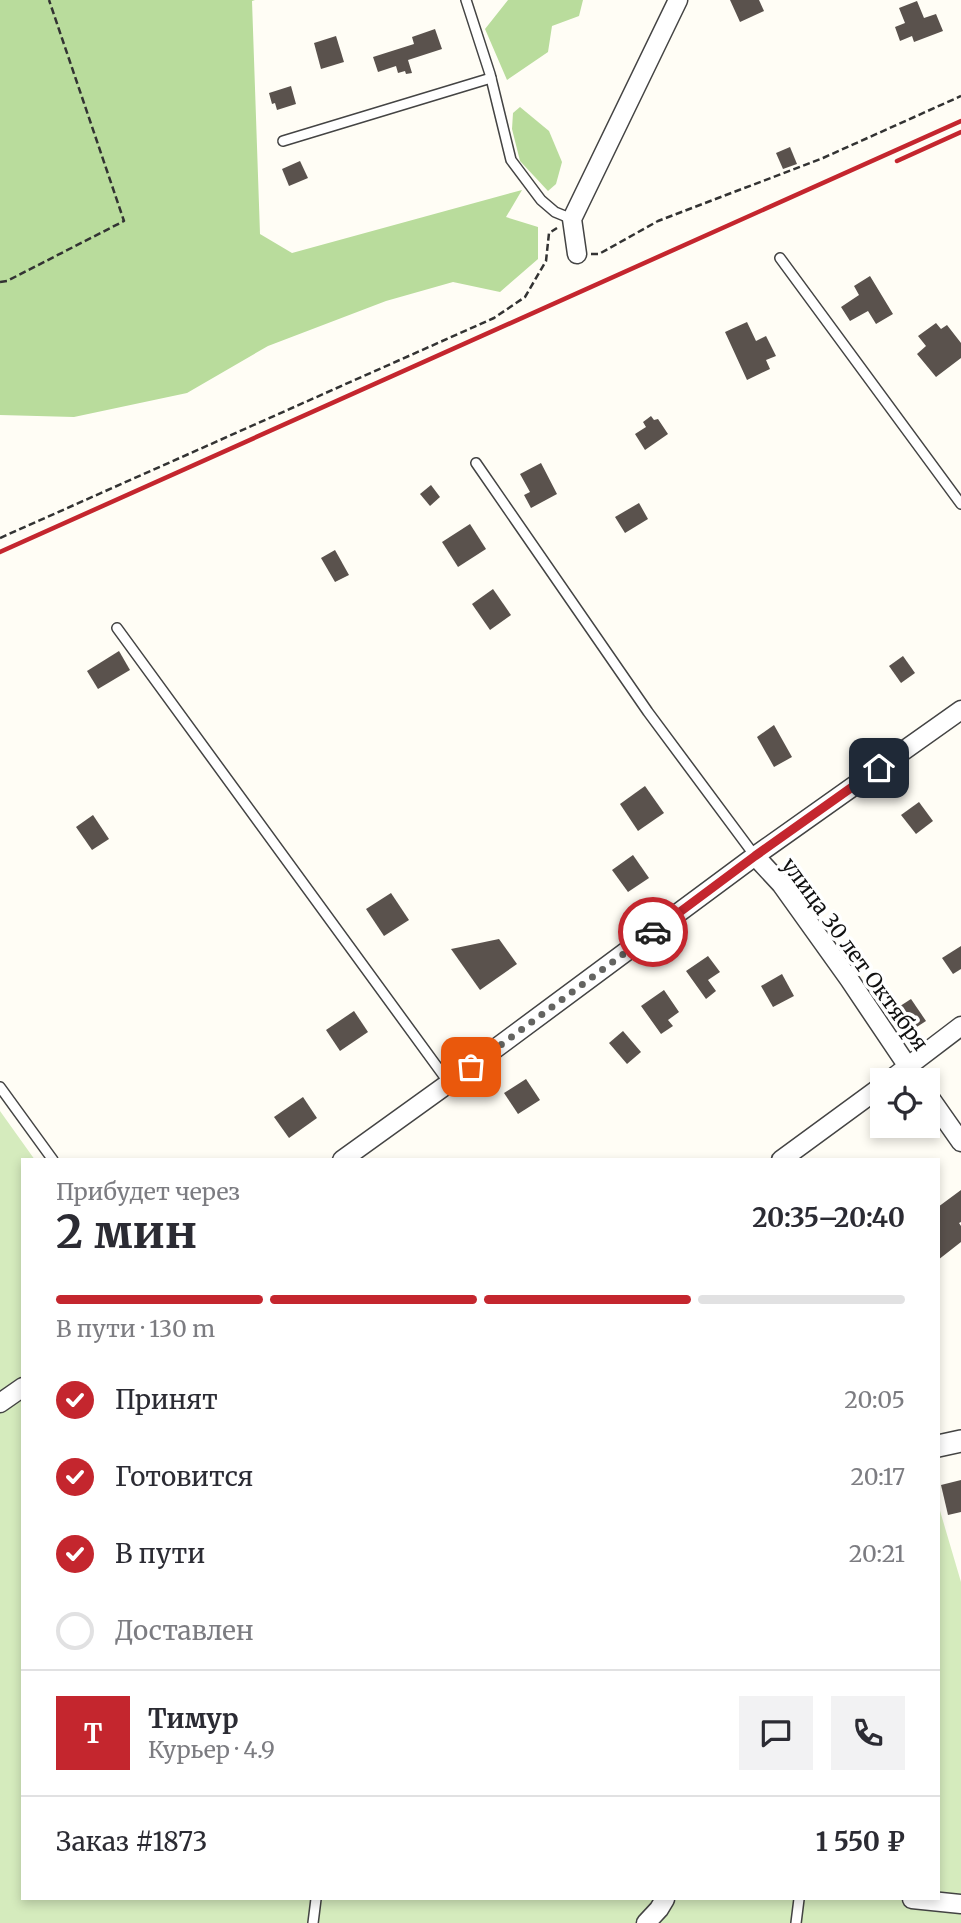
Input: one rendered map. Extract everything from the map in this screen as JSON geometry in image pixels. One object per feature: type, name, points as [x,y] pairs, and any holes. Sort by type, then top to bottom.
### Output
[{"type":"street","points":[[577,254],[572,219],[678,0]]},
{"type":"street","points":[[345,1158],[755,856],[961,710]]},
{"type":"street","name":"улица 30 лет Октября","points":[[755,856],[781,884],[909,1068]]},
{"type":"street","points":[[917,1068],[961,1026]]},
{"type":"street","points":[[784,1158],[870,1095]]},
{"type":"street","points":[[940,1112],[961,1142]]},
{"type":"street","points":[[0,1403],[21,1388]]},
{"type":"street","points":[[940,1446],[961,1441]]},
{"type":"street","points":[[646,1923],[664,1900]]},
{"type":"street","points":[[922,1900],[961,1904]]},
{"type":"lane","points":[[466,0],[491,78],[511,160],[541,200],[555,212],[572,219]]},
{"type":"lane","points":[[283,141],[491,78]]},
{"type":"lane","points":[[780,258],[961,503]]},
{"type":"lane","points":[[476,463],[648,712],[755,856]]},
{"type":"lane","points":[[117,628],[449,1083]]},
{"type":"lane","points":[[0,1087],[52,1158]]},
{"type":"lane","points":[[313,1923],[316,1900]]},
{"type":"lane","points":[[796,1923],[799,1900]]},
{"type":"path","points":[[0,282],[7,281],[124,221],[50,0]]},
{"type":"path","points":[[577,254],[599,254],[658,221],[823,158],[961,96]]},
{"type":"path","points":[[0,538],[494,318],[525,297],[546,261],[549,233],[572,219]]},
{"type":"green space","points":[[0,0],[255,0],[252,1],[260,234],[292,253],[522,190],[506,217],[538,227],[538,259],[500,292],[453,282],[386,301],[268,346],[187,393],[74,417],[0,415]]},
{"type":"green space","points":[[508,0],[583,0],[579,16],[552,26],[548,52],[507,80],[485,29]]},
{"type":"green space","points":[[520,107],[549,131],[562,162],[556,184],[548,191],[520,161],[512,129],[513,113]]},
{"type":"green space","points":[[0,1111],[34,1158],[21,1158],[21,1900],[940,1900],[940,1511],[961,1582],[961,1923],[0,1923]]},
{"type":"building","points":[[730,0],[759,0],[764,11],[740,22]]},
{"type":"building","points":[[917,1],[924,18],[936,14],[943,31],[914,42],[912,36],[900,41],[895,27],[905,23],[899,8]]},
{"type":"building","points":[[435,29],[442,49],[408,60],[412,73],[398,73],[396,66],[378,72],[373,57],[414,44],[412,37]]},
{"type":"building","points":[[336,36],[344,62],[321,69],[314,43]]},
{"type":"building","points":[[291,86],[296,104],[277,110],[269,93]]},
{"type":"building","points":[[790,147],[797,164],[783,169],[776,153]]},
{"type":"building","points":[[300,161],[308,178],[289,186],[282,169]]},
{"type":"building","points":[[870,276],[893,314],[876,324],[868,311],[850,321],[841,307],[859,295],[854,286]]},
{"type":"building","points":[[747,322],[756,341],[766,336],[776,356],[766,360],[770,369],[747,380],[725,332]]},
{"type":"building","points":[[936,323],[941,329],[947,325],[961,343],[961,358],[936,377],[917,354],[926,346],[918,336]]},
{"type":"building","points":[[651,416],[654,420],[658,419],[668,434],[645,450],[635,434],[646,427],[643,422]]},
{"type":"building","points":[[541,463],[557,494],[531,508],[524,495],[530,492],[520,474]]},
{"type":"building","points":[[431,485],[440,497],[430,506],[420,494]]},
{"type":"building","points":[[639,503],[648,519],[625,533],[615,517]]},
{"type":"building","points":[[470,524],[486,549],[458,567],[442,542]]},
{"type":"building","points":[[335,550],[349,575],[335,582],[321,558]]},
{"type":"building","points":[[493,589],[511,615],[490,630],[472,604]]},
{"type":"building","points":[[119,651],[130,670],[98,689],[87,671]]},
{"type":"building","points":[[903,656],[915,673],[901,683],[889,666]]},
{"type":"building","points":[[774,725],[792,757],[774,767],[757,737]]},
{"type":"building","points":[[645,786],[664,813],[638,831],[620,804]]},
{"type":"building","points":[[919,802],[933,821],[916,834],[901,815]]},
{"type":"building","points":[[93,815],[109,839],[92,850],[76,827]]},
{"type":"building","points":[[633,855],[649,878],[628,892],[612,870]]},
{"type":"building","points":[[391,893],[409,920],[384,936],[366,909]]},
{"type":"building","points":[[499,939],[517,964],[480,990],[451,949]]},
{"type":"building","points":[[961,946],[961,969],[953,974],[942,958]]},
{"type":"building","points":[[708,956],[720,972],[708,980],[716,991],[706,999],[686,971]]},
{"type":"building","points":[[782,974],[794,996],[773,1007],[761,986]]},
{"type":"building","points":[[664,990],[679,1012],[668,1020],[673,1026],[661,1034],[641,1006]]},
{"type":"building","points":[[911,999],[926,1021],[909,1032],[894,1010]]},
{"type":"building","points":[[354,1011],[368,1032],[340,1051],[326,1030]]},
{"type":"building","points":[[623,1031],[641,1052],[627,1064],[609,1043]]},
{"type":"building","points":[[526,1079],[540,1100],[518,1114],[504,1093]]},
{"type":"building","points":[[303,1097],[317,1118],[289,1138],[274,1117]]},
{"type":"building","points":[[961,1190],[961,1242],[940,1258],[940,1206]]},
{"type":"building","points":[[961,1480],[961,1512],[948,1515],[941,1485]]},
{"type":"railway","points":[[0,552],[961,121]]},
{"type":"railway","points":[[897,161],[961,132]]},
{"type":"way so far","points":[[471,1067],[653,932]]},
{"type":"route","points":[[653,932],[879,768]]}]
